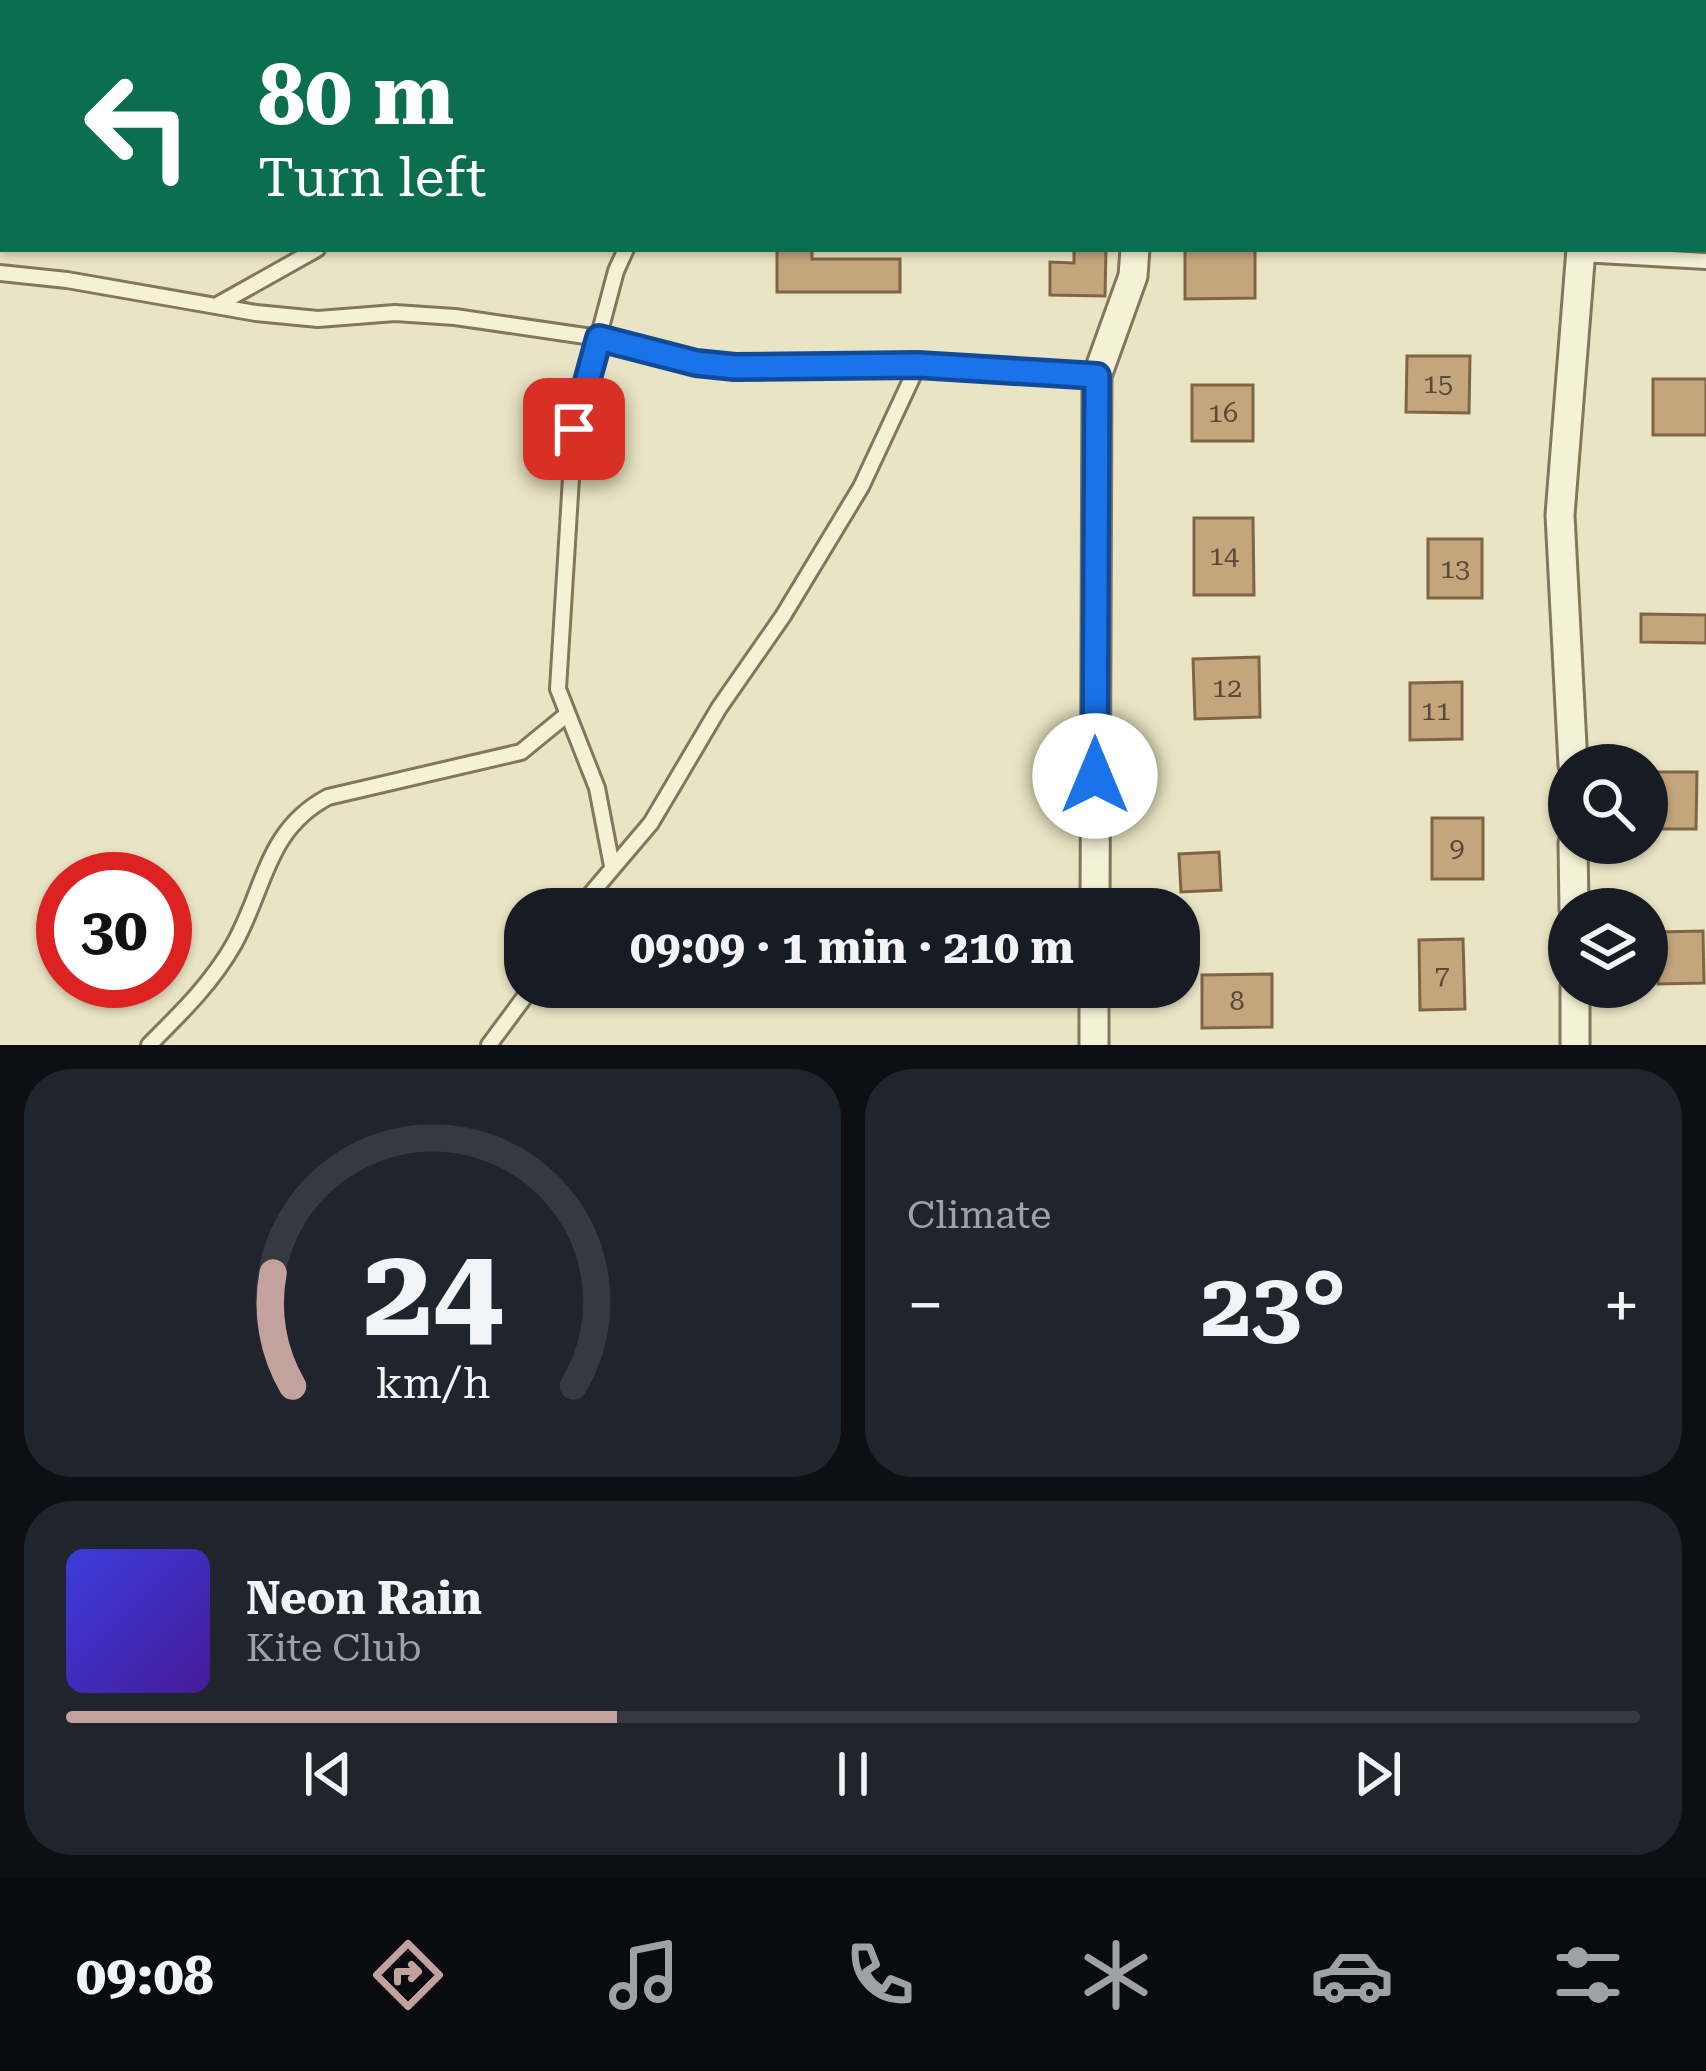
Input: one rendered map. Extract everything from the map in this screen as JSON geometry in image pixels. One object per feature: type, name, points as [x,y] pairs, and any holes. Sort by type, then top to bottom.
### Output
[{"type":"street","points":[[1094,888],[1097,376],[1133,276],[1136,252]]},
{"type":"street","points":[[1572,744],[1560,515],[1581,252]]},
{"type":"street","points":[[1094,1008],[1094,1045]]},
{"type":"street","points":[[1575,1008],[1576,1045]]},
{"type":"lane","points":[[218,304],[312,252]]},
{"type":"lane","points":[[612,866],[596,788],[558,689],[574,429],[625,252]]},
{"type":"lane","points":[[1581,252],[1706,260]]},
{"type":"lane","points":[[0,273],[318,319],[395,313],[455,317],[599,338],[696,363],[735,367],[918,365],[1097,376]]},
{"type":"lane","points":[[595,888],[651,823],[719,708],[783,616],[861,487],[918,365]]},
{"type":"lane","points":[[149,1045],[207,987],[234,943],[282,835],[300,812],[328,797],[361,788],[521,752],[565,716]]},
{"type":"lane","points":[[489,1045],[516,1008]]},
{"type":"building","points":[[777,252],[812,252],[812,259],[900,259],[900,292],[777,292]]},
{"type":"building","points":[[1074,252],[1106,252],[1105,296],[1050,295],[1050,262],[1074,263]]},
{"type":"building","points":[[1185,252],[1255,252],[1255,298],[1185,299]]},
{"type":"building","points":[[1407,356],[1470,356],[1469,413],[1406,412]]},
{"type":"building","points":[[1653,379],[1706,379],[1706,435],[1653,435]]},
{"type":"building","points":[[1192,385],[1253,385],[1253,441],[1192,441]]},
{"type":"building","points":[[1194,518],[1253,518],[1254,595],[1194,595]]},
{"type":"building","points":[[1428,539],[1482,539],[1482,598],[1428,598]]},
{"type":"building","points":[[1641,614],[1706,615],[1706,643],[1641,642]]},
{"type":"building","points":[[1259,657],[1260,717],[1195,719],[1193,659]]},
{"type":"building","points":[[1462,682],[1462,739],[1410,740],[1410,683]]},
{"type":"building","points":[[1668,772],[1697,772],[1696,829],[1668,829]]},
{"type":"building","points":[[1432,818],[1483,818],[1483,879],[1432,879]]},
{"type":"building","points":[[1219,852],[1221,890],[1181,888],[1179,854]]},
{"type":"building","points":[[1703,931],[1704,983],[1668,984],[1668,932]]},
{"type":"building","points":[[1463,939],[1465,1009],[1420,1010],[1419,940]]},
{"type":"building","points":[[1272,974],[1272,1027],[1202,1028],[1202,975]]},
{"type":"route","points":[[574,429],[599,338],[696,363],[735,367],[918,365],[1097,376],[1095,776]]}]
